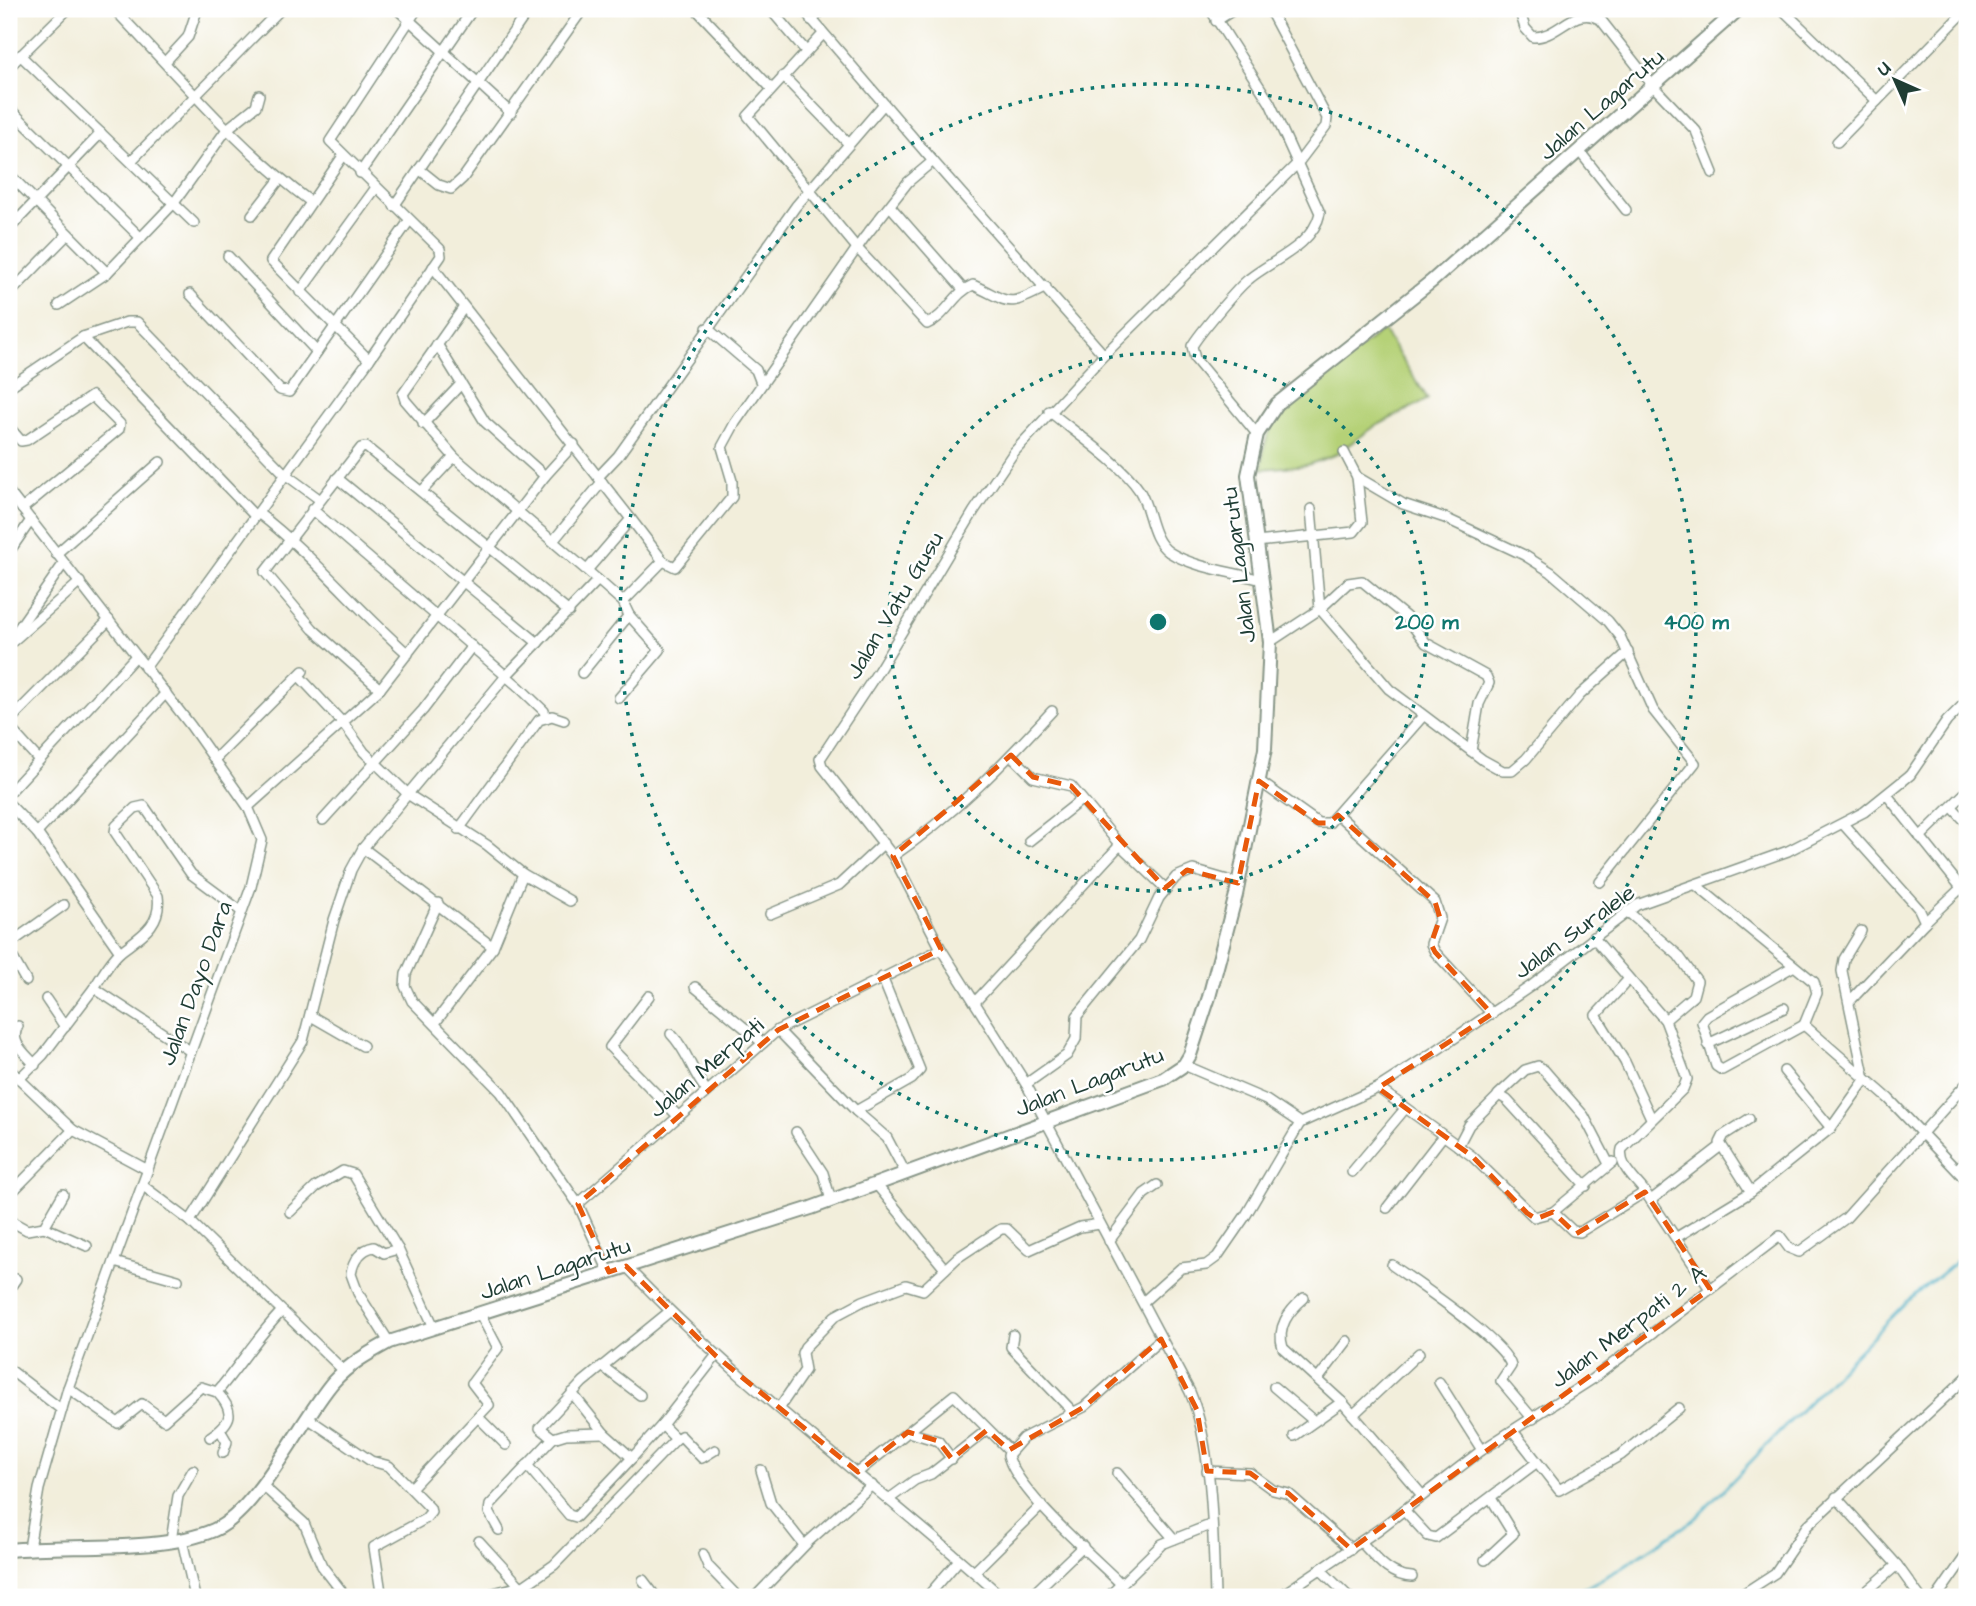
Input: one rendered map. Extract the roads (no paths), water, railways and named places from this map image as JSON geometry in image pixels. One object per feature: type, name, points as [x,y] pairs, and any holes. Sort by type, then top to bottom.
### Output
[{"type":"street","points":[[10,64],[68,9]]},
{"type":"street","points":[[114,9],[227,129],[280,179],[311,202]]},
{"type":"street","points":[[397,9],[511,113]]},
{"type":"street","points":[[145,668],[369,360],[441,256],[440,249],[332,145],[331,138],[417,9]]},
{"type":"street","points":[[360,173],[473,9]]},
{"type":"street","points":[[394,206],[529,9]]},
{"type":"street","points":[[419,169],[439,185],[451,189],[511,113],[583,9]]},
{"type":"street","points":[[696,9],[771,88]]},
{"type":"street","points":[[770,9],[806,51]]},
{"type":"street","points":[[803,9],[883,105],[1104,355]]},
{"type":"street","points":[[811,20],[824,9]]},
{"type":"street","points":[[1210,9],[1270,103],[1318,203],[1320,213],[1316,224],[1291,251],[1243,284],[1200,335],[1191,350],[1195,359],[1257,434]]},
{"type":"street","points":[[1216,20],[1235,9]]},
{"type":"street","name":"Jalan Vatu Gusu","points":[[1045,1121],[1026,1084],[941,949],[893,856],[830,777],[820,759],[879,670],[1000,470],[1049,411],[1298,163],[1326,126],[1327,118],[1269,9]]},
{"type":"street","points":[[1519,9],[1529,34],[1538,37],[1586,11],[1601,20],[1653,86],[1696,131],[1713,173]]},
{"type":"street","name":"Jalan Lagarutu","points":[[9,1550],[176,1540],[222,1527],[261,1485],[344,1371],[389,1342],[876,1185],[1163,1079],[1184,1065],[1215,978],[1238,883],[1266,733],[1270,642],[1248,475],[1257,434],[1277,404],[1432,281],[1739,9]]},
{"type":"street","points":[[1782,9],[1877,101]]},
{"type":"street","points":[[1837,142],[1967,9]]},
{"type":"street","points":[[165,62],[188,37],[197,10]]},
{"type":"street","points":[[131,161],[278,10]]},
{"type":"street","points":[[823,34],[748,116],[857,248],[927,324],[936,320],[963,289],[973,285],[1000,301],[1012,303],[1046,287]]},
{"type":"street","points":[[20,55],[194,223]]},
{"type":"street","points":[[783,76],[848,144]]},
{"type":"street","points":[[59,305],[107,273],[141,238],[174,203],[227,129],[257,106],[259,95]]},
{"type":"street","points":[[553,541],[618,456],[707,328],[808,191],[883,105]]},
{"type":"street","points":[[9,108],[141,238]]},
{"type":"street","points":[[9,229],[101,132]]},
{"type":"street","points":[[1580,152],[1626,210]]},
{"type":"street","points":[[343,156],[271,259],[272,265],[369,360]]},
{"type":"street","points":[[433,268],[574,444],[663,561],[675,567],[732,497],[732,481],[722,447],[761,383],[857,248],[908,182],[933,161]]},
{"type":"street","points":[[9,174],[107,273]]},
{"type":"street","points":[[252,215],[280,179]]},
{"type":"street","points":[[300,292],[375,189]]},
{"type":"street","points":[[890,206],[963,289]]},
{"type":"street","points":[[9,210],[18,219]]},
{"type":"street","points":[[190,294],[285,392],[289,392],[409,221]]},
{"type":"street","points":[[9,291],[68,234]]},
{"type":"street","points":[[228,256],[317,352]]},
{"type":"street","points":[[464,307],[403,394],[423,424],[454,457],[588,569],[624,603],[629,615],[660,650],[618,698]]},
{"type":"street","points":[[9,387],[83,337],[127,322],[137,322],[285,474],[319,499]]},
{"type":"street","points":[[707,328],[756,370],[761,383]]},
{"type":"street","points":[[83,337],[256,515],[289,539],[363,614],[408,654]]},
{"type":"street","points":[[437,344],[492,430],[545,476]]},
{"type":"street","points":[[423,424],[461,384]]},
{"type":"street","points":[[9,427],[24,442],[92,396],[102,402],[120,424],[119,429],[22,509]]},
{"type":"street","points":[[1049,411],[1138,488],[1150,513],[1158,542],[1168,551],[1181,558],[1262,580]]},
{"type":"street","points":[[248,807],[380,689],[545,476],[574,444]]},
{"type":"street","points":[[380,689],[313,629],[265,572],[358,449],[366,447],[569,612]]},
{"type":"street","points":[[1256,542],[1353,532],[1359,528],[1362,522],[1357,477],[1344,452]]},
{"type":"street","points":[[422,491],[454,457]]},
{"type":"street","points":[[56,554],[160,462]]},
{"type":"street","points":[[1357,477],[1403,504],[1445,517],[1536,561],[1608,621],[1628,652],[1653,710],[1695,763],[1600,883]]},
{"type":"street","points":[[337,478],[538,643]]},
{"type":"street","name":"Jalan Dayo Dara","points":[[9,492],[135,657],[166,692],[215,759],[248,807],[260,830],[262,845],[241,911],[68,1388],[39,1489],[29,1548]]},
{"type":"street","points":[[312,509],[436,619],[506,676],[544,711],[546,718]]},
{"type":"street","points":[[1311,509],[1320,609],[1389,689],[1471,751],[1503,771],[1516,768],[1580,695],[1628,652]]},
{"type":"street","points":[[588,569],[631,519]]},
{"type":"street","points":[[9,552],[31,520]]},
{"type":"street","points":[[624,603],[663,561]]},
{"type":"street","points":[[9,643],[64,563]]},
{"type":"street","points":[[190,1221],[273,1085],[299,1050],[311,1016],[337,908],[351,870],[363,848],[506,676],[598,580]]},
{"type":"street","points":[[1270,642],[1320,609],[1348,583],[1362,581],[1406,617],[1420,637],[1434,649],[1486,676],[1489,683],[1480,699],[1471,751]]},
{"type":"street","points":[[9,643],[80,582]]},
{"type":"street","points":[[582,673],[629,615]]},
{"type":"street","points":[[9,721],[109,620]]},
{"type":"street","points":[[323,820],[376,764],[472,646]]},
{"type":"street","points":[[9,793],[135,657]]},
{"type":"street","points":[[215,759],[301,674],[343,723],[353,740],[409,795],[487,845],[523,874],[570,901]]},
{"type":"street","points":[[37,833],[166,692]]},
{"type":"street","name":"Jalan Suralele","points":[[1300,1123],[1378,1087],[1492,1014],[1627,911],[1651,899],[1788,851],[1843,824],[1887,795],[1910,775],[1947,721],[1967,701]]},
{"type":"street","points":[[893,856],[934,826],[1011,755],[1052,711]]},
{"type":"street","points":[[459,829],[539,720],[552,716],[564,720]]},
{"type":"street","points":[[1259,781],[1318,823],[1329,823],[1423,716]]},
{"type":"street","points":[[9,727],[39,760]]},
{"type":"street","points":[[1011,755],[1033,777],[1071,786],[1121,845],[1165,888]]},
{"type":"street","points":[[1920,837],[1967,792]]},
{"type":"street","points":[[1849,1002],[1925,922],[1964,892],[1887,795]]},
{"type":"street","points":[[1029,841],[1082,800]]},
{"type":"street","points":[[9,804],[37,833],[120,952]]},
{"type":"street","points":[[19,1079],[35,1065],[120,952],[150,930],[158,896],[114,830],[137,806],[145,808],[191,874],[241,911]]},
{"type":"street","points":[[1952,807],[1967,823]]},
{"type":"street","points":[[1338,815],[1435,902],[1440,918],[1431,944],[1435,952],[1492,1014]]},
{"type":"street","points":[[1843,824],[1919,909],[1925,922]]},
{"type":"street","points":[[770,914],[839,885],[884,842]]},
{"type":"street","points":[[975,1002],[1121,845]]},
{"type":"street","points":[[363,848],[493,947]]},
{"type":"street","points":[[1026,1084],[1067,1055],[1076,1039],[1077,1016],[1139,940],[1165,888],[1187,870],[1238,883]]},
{"type":"street","points":[[435,1023],[493,947],[523,874]]},
{"type":"street","points":[[1696,885],[1794,966],[1817,986],[1817,993],[1804,1025],[1722,1070],[1716,1066],[1708,1044],[1704,1018],[1794,966]]},
{"type":"street","points":[[438,903],[407,974],[405,986],[412,1001],[501,1092],[578,1204],[608,1272]]},
{"type":"street","points":[[9,944],[64,905]]},
{"type":"street","points":[[1627,911],[1678,955],[1697,981],[1693,996],[1665,1020]]},
{"type":"street","points":[[1677,1237],[1751,1192],[1830,1128],[1865,1080],[1842,966],[1861,931]]},
{"type":"street","points":[[1378,1087],[1404,1110],[1458,1146],[1527,1213],[1538,1218],[1553,1212],[1609,1164],[1620,1158],[1623,1145],[1686,1084],[1665,1020],[1593,937]]},
{"type":"street","name":"Jalan Merpati","points":[[578,1204],[778,1030],[941,949]]},
{"type":"street","points":[[9,951],[26,981]]},
{"type":"street","points":[[856,1111],[920,1072],[882,977]]},
{"type":"street","points":[[1628,980],[1596,1015],[1625,1062],[1651,1118]]},
{"type":"street","points":[[695,986],[763,1042]]},
{"type":"street","points":[[94,988],[190,1051]]},
{"type":"street","points":[[649,996],[610,1047],[678,1116]]},
{"type":"street","points":[[46,999],[65,1027]]},
{"type":"street","points":[[1708,1044],[1784,1008]]},
{"type":"street","points":[[311,1016],[363,1046]]},
{"type":"street","points":[[1804,1025],[1889,1099],[1920,1135],[1967,1181]]},
{"type":"street","points":[[18,1026],[14,1035],[15,1042],[35,1065]]},
{"type":"street","points":[[778,1030],[856,1111],[887,1138],[906,1174]]},
{"type":"street","points":[[671,1034],[693,1063],[699,1081],[707,1091]]},
{"type":"street","points":[[1143,1302],[1181,1268],[1206,1265],[1217,1257],[1246,1215],[1300,1123],[1266,1100],[1184,1065]]},
{"type":"street","points":[[1458,1146],[1469,1125],[1498,1095],[1525,1070],[1538,1066],[1584,1116],[1609,1164]]},
{"type":"street","points":[[9,1069],[73,1130],[148,1170]]},
{"type":"street","points":[[1784,1071],[1830,1128]]},
{"type":"street","name":"Jalan Merpati 2 A","points":[[1279,1597],[1361,1542],[1482,1450],[1533,1419],[1635,1348],[1780,1236],[1789,1248],[1799,1252],[1819,1241],[1846,1218],[1967,1083]]},
{"type":"street","points":[[1498,1095],[1507,1100],[1586,1186]]},
{"type":"street","points":[[1352,1172],[1404,1110]]},
{"type":"street","points":[[1553,1212],[1573,1231],[1580,1232],[1648,1196],[1721,1146],[1724,1135],[1749,1119]]},
{"type":"street","points":[[1045,1121],[1198,1410],[1207,1471],[1214,1597]]},
{"type":"street","points":[[9,1195],[73,1130]]},
{"type":"street","points":[[796,1132],[823,1173],[831,1200]]},
{"type":"street","points":[[1387,1208],[1442,1137]]},
{"type":"street","points":[[1721,1146],[1751,1192]]},
{"type":"street","points":[[1620,1158],[1677,1237],[1710,1289]]},
{"type":"street","points":[[1957,1169],[1967,1159]]},
{"type":"street","points":[[290,1212],[325,1180],[349,1171],[358,1179],[398,1249],[434,1327]]},
{"type":"street","points":[[142,1185],[190,1221],[344,1371]]},
{"type":"street","points":[[876,1185],[945,1269]]},
{"type":"street","points":[[1109,1241],[1144,1194],[1157,1185]]},
{"type":"street","points":[[44,1227],[63,1194]]},
{"type":"street","points":[[9,1220],[27,1230],[44,1227],[88,1246]]},
{"type":"street","points":[[779,1408],[804,1370],[802,1353],[805,1347],[835,1316],[863,1301],[903,1286],[923,1290],[945,1269],[1003,1228],[1029,1251],[1080,1227],[1100,1224]]},
{"type":"street","points":[[389,1342],[358,1293],[351,1273],[355,1261],[367,1249],[374,1247],[384,1253],[398,1249]]},
{"type":"street","points":[[114,1262],[178,1280]]},
{"type":"street","points":[[1392,1265],[1472,1325],[1507,1358],[1511,1366],[1501,1378],[1502,1384],[1533,1419]]},
{"type":"street","points":[[626,1266],[669,1312],[716,1356],[858,1472],[1002,1597]]},
{"type":"street","points":[[9,1289],[16,1279]]},
{"type":"street","points":[[1304,1298],[1288,1314],[1281,1341],[1283,1348],[1342,1402],[1422,1495]]},
{"type":"street","points":[[218,1392],[242,1363],[257,1336],[281,1312]]},
{"type":"street","points":[[552,1438],[542,1431],[541,1425],[602,1366],[669,1312]]},
{"type":"street","points":[[412,1487],[479,1418],[489,1402],[475,1387],[473,1379],[498,1348],[480,1314]]},
{"type":"street","points":[[1013,1335],[1011,1347],[1074,1413]]},
{"type":"street","points":[[1121,1584],[1042,1505],[1016,1473],[1008,1459],[1009,1450],[1023,1438],[1074,1413],[1161,1339]]},
{"type":"street","points":[[1318,1379],[1347,1341]]},
{"type":"street","points":[[1353,1415],[1419,1353]]},
{"type":"street","points":[[527,1465],[569,1515],[576,1517],[662,1425],[716,1356]]},
{"type":"street","points":[[602,1366],[640,1395]]},
{"type":"street","points":[[9,1369],[62,1410]]},
{"type":"street","points":[[1738,1597],[1775,1573],[1801,1534],[1836,1497],[1967,1377]]},
{"type":"street","points":[[1439,1382],[1482,1450]]},
{"type":"street","points":[[68,1388],[118,1423],[142,1404],[164,1420],[201,1387],[218,1392],[230,1405],[231,1412],[220,1430],[210,1437]]},
{"type":"street","points":[[1274,1387],[1314,1421]]},
{"type":"street","points":[[572,1393],[604,1433],[632,1458]]},
{"type":"street","points":[[858,1472],[954,1395],[1009,1450]]},
{"type":"street","points":[[1294,1436],[1342,1402]]},
{"type":"street","points":[[1513,1431],[1556,1489],[1563,1489],[1620,1455],[1679,1408]]},
{"type":"street","points":[[479,1418],[506,1445]]},
{"type":"street","points":[[309,1419],[371,1461],[389,1466],[412,1487],[431,1512],[412,1528],[375,1545],[375,1567],[381,1592],[379,1597]]},
{"type":"street","points":[[662,1425],[676,1439]]},
{"type":"street","points":[[220,1430],[227,1442],[223,1453]]},
{"type":"street","points":[[889,1499],[952,1458],[987,1430]]},
{"type":"street","points":[[908,1432],[938,1441],[952,1458]]},
{"type":"street","points":[[499,1530],[489,1507],[552,1438],[566,1434],[604,1433]]},
{"type":"street","points":[[478,1597],[520,1586],[554,1564],[676,1439],[681,1437],[702,1458],[715,1450]]},
{"type":"street","points":[[1404,1510],[1434,1539],[1535,1463]]},
{"type":"street","points":[[194,1470],[180,1491],[176,1540],[195,1597]]},
{"type":"street","points":[[761,1470],[771,1503],[804,1545]]},
{"type":"street","points":[[1207,1471],[1250,1473],[1273,1490],[1289,1494],[1351,1549]]},
{"type":"street","points":[[1117,1473],[1174,1539]]},
{"type":"street","points":[[261,1485],[304,1523],[322,1566],[346,1597]]},
{"type":"street","points":[[755,1597],[804,1545],[872,1485]]},
{"type":"street","points":[[1836,1497],[1897,1565],[1920,1597]]},
{"type":"street","points":[[1485,1560],[1513,1534],[1491,1498]]},
{"type":"street","points":[[974,1572],[1042,1505]]},
{"type":"street","points":[[1108,1597],[1155,1549],[1210,1525]]},
{"type":"street","points":[[479,1541],[520,1586]]},
{"type":"street","points":[[1361,1542],[1391,1571],[1412,1577]]},
{"type":"street","points":[[1030,1597],[1083,1546]]},
{"type":"street","points":[[703,1554],[708,1566],[738,1597]]},
{"type":"street","points":[[1937,1597],[1967,1555]]},
{"type":"street","points":[[927,1597],[959,1560]]},
{"type":"street","points":[[1860,1597],[1897,1565]]},
{"type":"street","points":[[1321,1570],[1349,1597]]},
{"type":"street","points":[[643,1580],[656,1597]]},
{"type":"waterway","points":[[1568,1597],[1616,1571],[1694,1520],[1906,1302],[1967,1253]]}]
